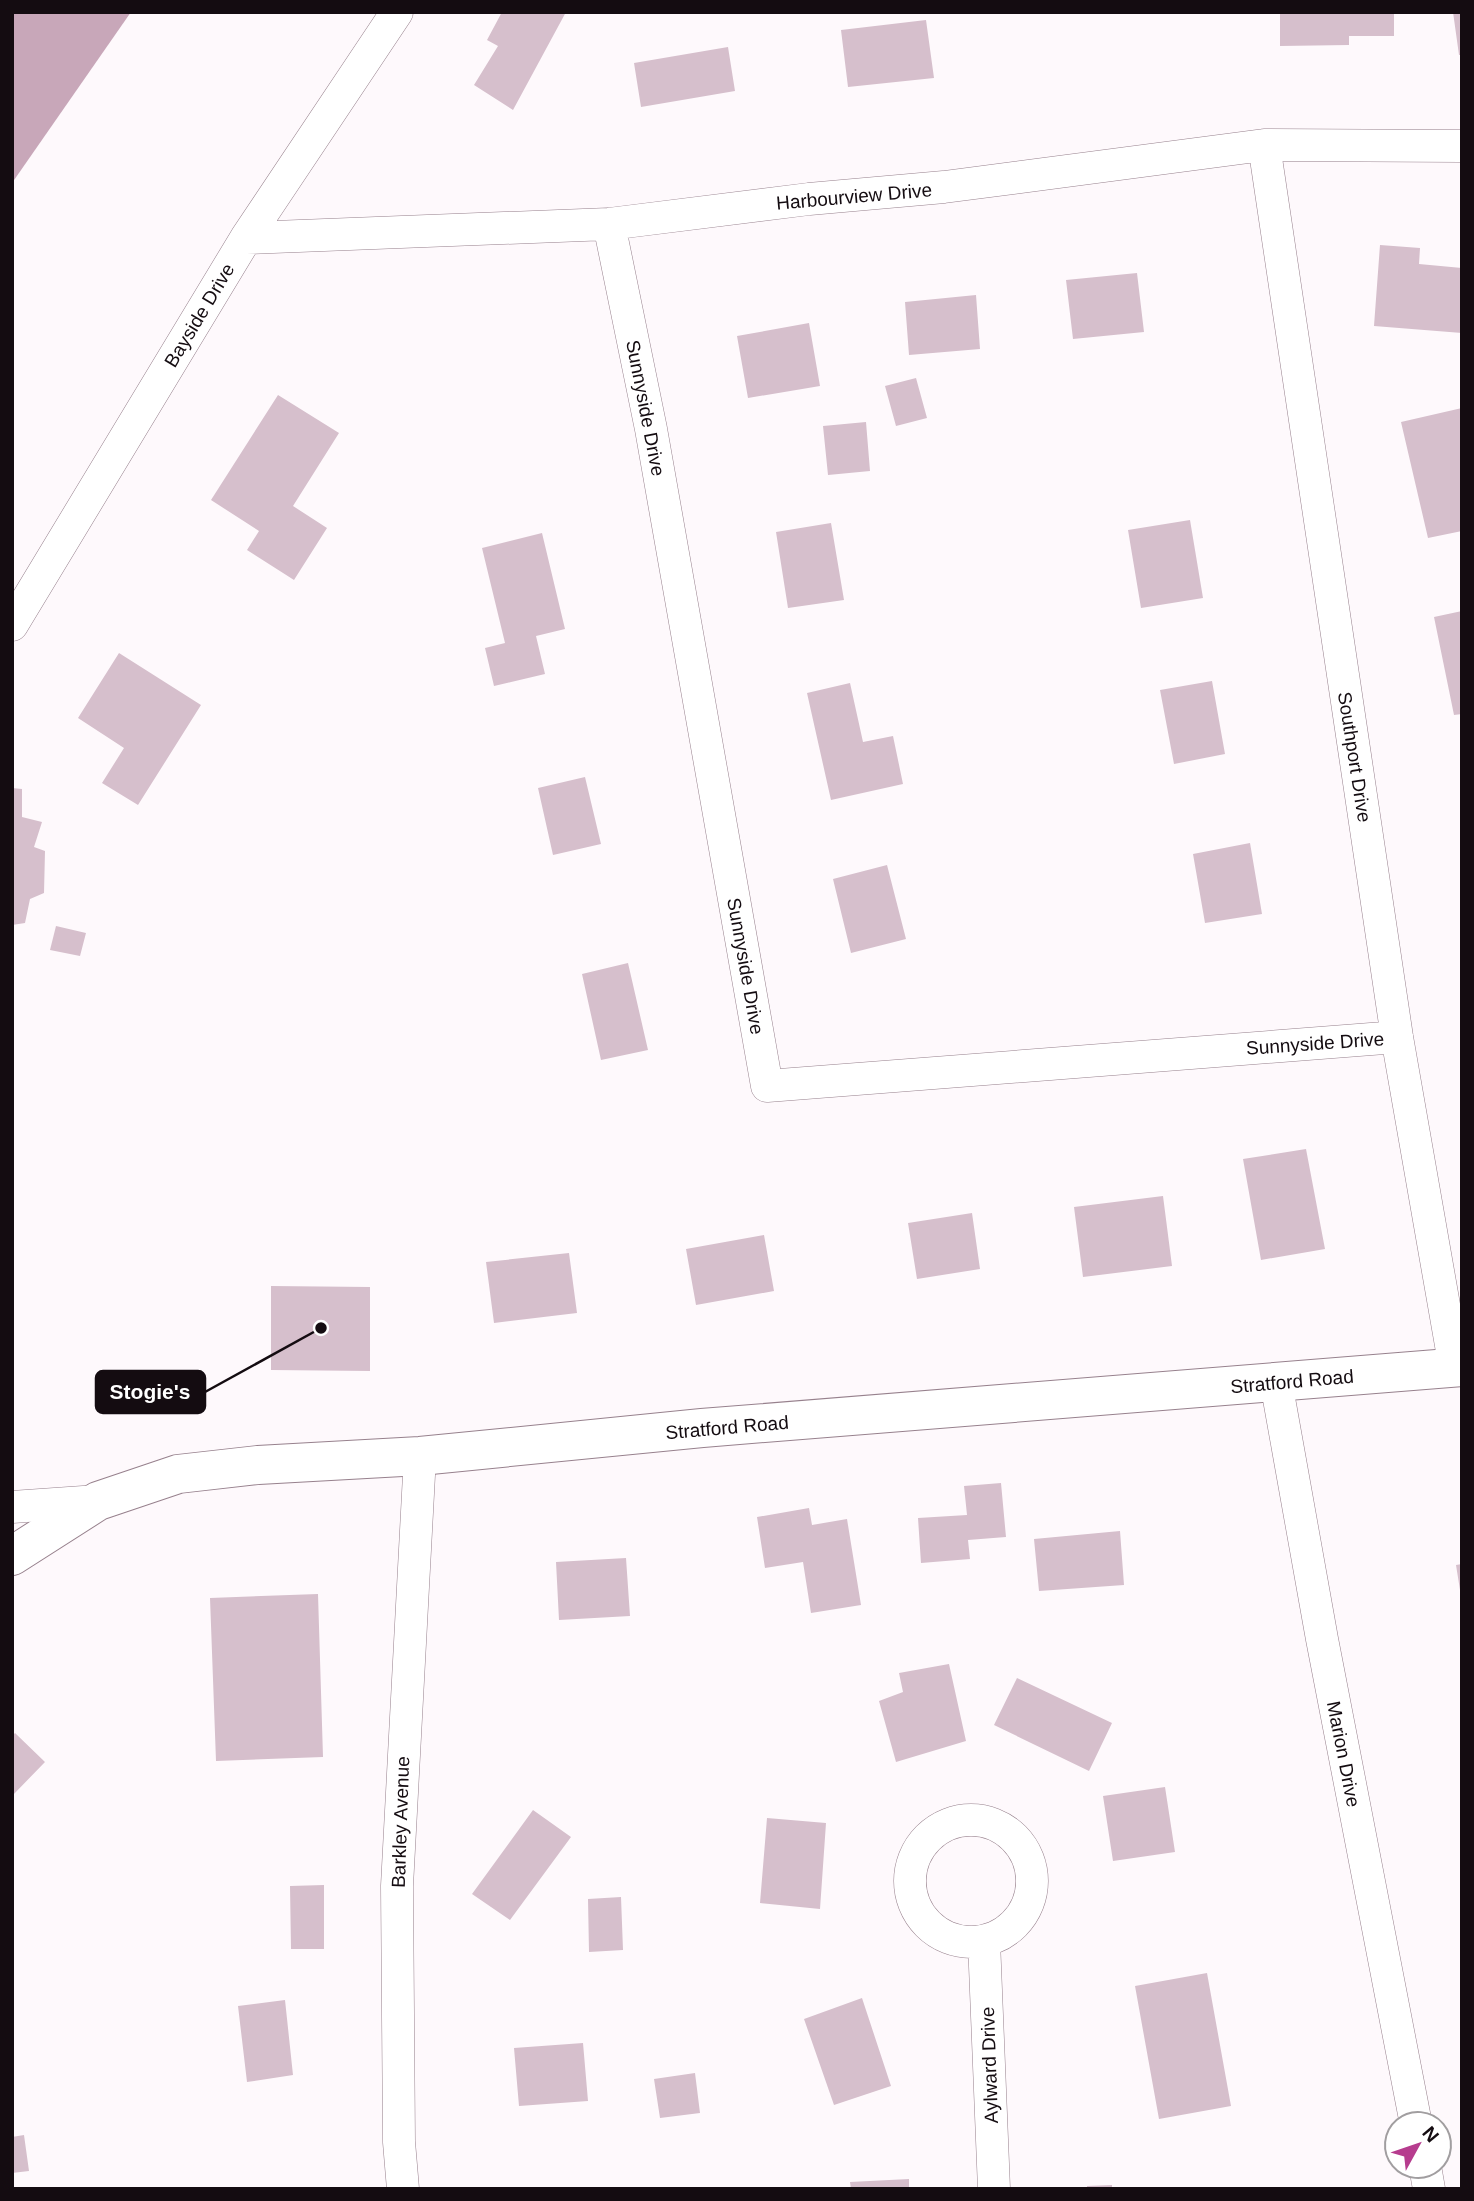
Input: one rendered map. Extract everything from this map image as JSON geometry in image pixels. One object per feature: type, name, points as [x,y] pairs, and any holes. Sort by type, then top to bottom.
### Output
[{"type":"main road","name":"Stratford Road","points":[[12,1556],[99,1501],[178,1474],[258,1465],[419,1456],[702,1428],[1458,1368]]},
{"type":"street","name":"Bayside Drive","points":[[12,625],[246,238],[397,12]]},
{"type":"street","name":"Harbourview Drive","points":[[246,238],[609,224],[809,199],[944,187],[1264,145],[1462,146]]},
{"type":"street","name":"Southport Drive","points":[[1264,145],[1397,1037],[1458,1368]]},
{"type":"street","name":"Sunnyside Drive","points":[[609,224],[651,429],[767,1086],[1397,1037]]},
{"type":"street","name":"Marion Drive","points":[[1276,1382],[1322,1639],[1413,2110]]},
{"type":"street","name":"Barkley Avenue","points":[[403,2189],[399,2141],[397,1886],[419,1456]]},
{"type":"street","points":[[12,1507],[99,1501]]},
{"type":"street","name":"Aylward Drive","points":[[984,1941],[994,2189]]},
{"type":"shaded area","points":[[12,12],[131,12],[12,183]]},
{"type":"building","points":[[502,12],[566,12],[513,110],[474,85],[498,46],[487,40]]},
{"type":"building","points":[[1280,12],[1394,12],[1394,36],[1349,36],[1349,45],[1280,46]]},
{"type":"building","points":[[1453,12],[1462,12],[1462,55],[1459,55]]},
{"type":"building","points":[[926,20],[934,78],[848,87],[841,30]]},
{"type":"building","points":[[728,47],[735,91],[641,107],[634,63]]},
{"type":"building","points":[[1380,245],[1420,248],[1419,264],[1462,268],[1462,333],[1374,326]]},
{"type":"building","points":[[1137,273],[1144,332],[1073,339],[1066,280]]},
{"type":"building","points":[[976,295],[980,349],[909,355],[905,302]]},
{"type":"building","points":[[809,323],[820,386],[748,398],[737,336]]},
{"type":"building","points":[[916,378],[927,418],[896,426],[885,386]]},
{"type":"building","points":[[278,395],[339,433],[293,506],[327,528],[294,580],[247,550],[259,531],[211,500]]},
{"type":"building","points":[[1462,408],[1462,531],[1428,538],[1401,422]]},
{"type":"building","points":[[866,422],[870,471],[828,475],[823,426]]},
{"type":"building","points":[[1190,520],[1203,598],[1141,608],[1128,530]]},
{"type":"building","points":[[831,523],[844,600],[788,608],[776,532]]},
{"type":"building","points":[[542,533],[565,629],[536,636],[545,674],[494,686],[485,648],[505,643],[482,548]]},
{"type":"building","points":[[1462,611],[1462,714],[1454,715],[1434,617]]},
{"type":"building","points":[[119,653],[201,705],[138,805],[102,783],[124,748],[78,718]]},
{"type":"building","points":[[1212,681],[1225,754],[1174,764],[1160,690]]},
{"type":"building","points":[[850,683],[863,742],[893,736],[903,784],[831,800],[807,693]]},
{"type":"building","points":[[585,777],[601,844],[553,855],[538,788]]},
{"type":"building","points":[[12,788],[22,789],[22,817],[42,822],[34,847],[45,851],[44,893],[30,899],[25,923],[12,925]]},
{"type":"building","points":[[1250,843],[1262,914],[1205,923],[1193,854]]},
{"type":"building","points":[[887,865],[906,939],[851,953],[833,879]]},
{"type":"building","points":[[56,926],[86,933],[80,956],[50,950]]},
{"type":"building","points":[[628,963],[648,1050],[601,1060],[582,974]]},
{"type":"building","points":[[1306,1149],[1325,1249],[1261,1260],[1243,1159]]},
{"type":"building","points":[[1163,1196],[1172,1266],[1083,1277],[1074,1207]]},
{"type":"building","points":[[972,1213],[980,1269],[917,1279],[908,1223]]},
{"type":"building","points":[[764,1235],[774,1291],[696,1305],[686,1249]]},
{"type":"building","points":[[569,1253],[577,1313],[494,1323],[486,1262]]},
{"type":"building","points":[[271,1286],[370,1287],[370,1371],[271,1370]]},
{"type":"building","points":[[1001,1483],[1006,1537],[968,1540],[970,1559],[921,1563],[918,1518],[967,1515],[964,1486]]},
{"type":"building","points":[[809,1508],[812,1525],[847,1519],[861,1605],[811,1613],[803,1562],[765,1568],[757,1517]]},
{"type":"building","points":[[1120,1531],[1124,1585],[1039,1591],[1034,1539]]},
{"type":"building","points":[[626,1558],[630,1616],[559,1620],[556,1562]]},
{"type":"building","points":[[1462,1564],[1462,1589],[1460,1590],[1456,1565]]},
{"type":"building","points":[[318,1594],[323,1757],[216,1761],[210,1598]]},
{"type":"building","points":[[949,1664],[966,1741],[896,1762],[879,1701],[903,1692],[899,1673]]},
{"type":"building","points":[[1017,1678],[1112,1723],[1089,1771],[994,1725]]},
{"type":"building","points":[[15,1733],[45,1762],[12,1796],[12,1736]]},
{"type":"building","points":[[1165,1787],[1175,1852],[1113,1861],[1103,1796]]},
{"type":"building","points":[[533,1810],[571,1837],[510,1920],[472,1894]]},
{"type":"building","points":[[767,1818],[826,1823],[820,1909],[760,1903]]},
{"type":"building","points":[[324,1885],[324,1949],[291,1949],[290,1886]]},
{"type":"building","points":[[621,1897],[623,1950],[589,1952],[588,1899]]},
{"type":"building","points":[[1207,1973],[1231,2106],[1159,2119],[1135,1986]]},
{"type":"building","points":[[862,1998],[891,2086],[834,2105],[804,2019]]},
{"type":"building","points":[[285,2000],[293,2075],[247,2082],[238,2006]]},
{"type":"building","points":[[583,2043],[588,2101],[519,2106],[514,2048]]},
{"type":"building","points":[[695,2073],[700,2113],[660,2118],[654,2079]]},
{"type":"building","points":[[24,2135],[29,2171],[12,2173],[12,2137]]},
{"type":"building","points":[[909,2179],[909,2189],[851,2189],[850,2182]]},
{"type":"building","points":[[1112,2185],[1112,2189],[1087,2189],[1087,2186]]},
{"type":"place","name":"Stogie's","points":[[321,1328]]}]
